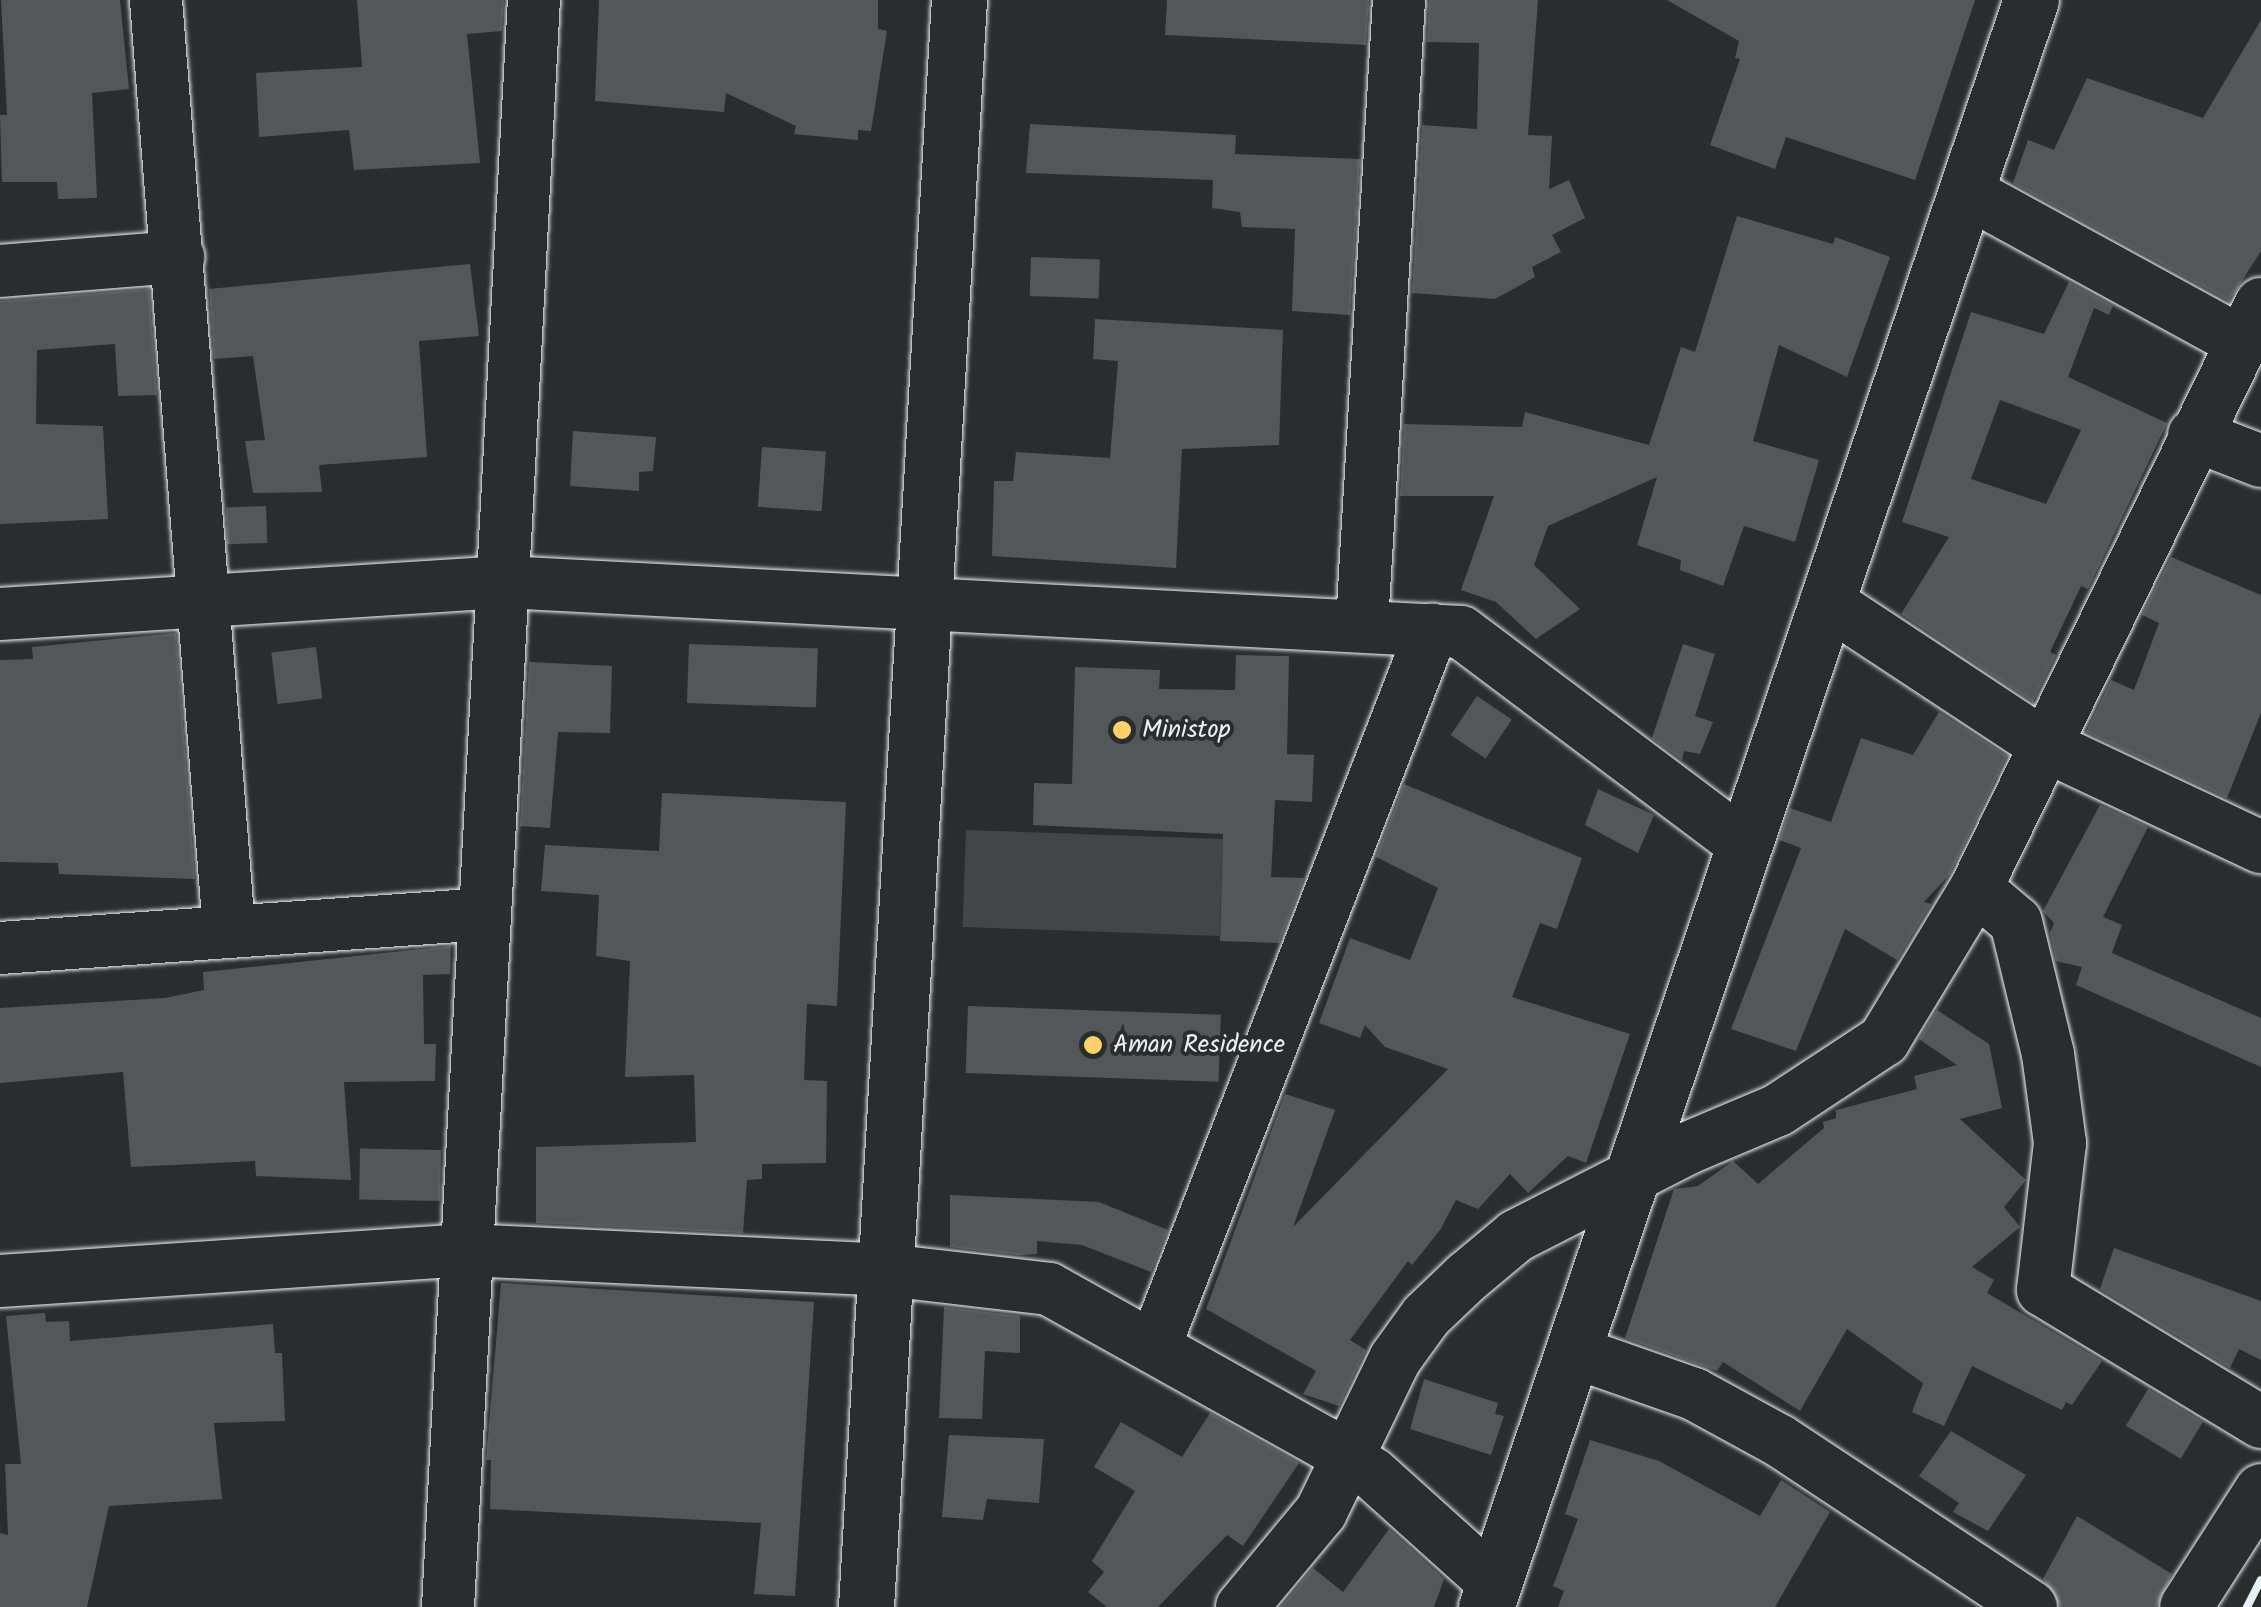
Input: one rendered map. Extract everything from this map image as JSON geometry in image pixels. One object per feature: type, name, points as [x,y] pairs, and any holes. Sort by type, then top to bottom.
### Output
[{"type":"street","points":[[156,0],[206,601],[228,929]]},
{"type":"street","points":[[448,1607],[534,0]]},
{"type":"street","points":[[866,1607],[959,0]]},
{"type":"street","points":[[1362,624],[1400,0]]},
{"type":"street","points":[[0,1281],[467,1250],[886,1270],[1049,1289],[1156,1343],[1350,1459],[1490,1595],[1574,1352],[1626,1183],[2032,0]]},
{"type":"street","points":[[1242,1607],[1321,1512],[1350,1459],[1363,1418],[1426,1316],[1516,1236],[1778,1110],[1884,1040],[1976,888],[2251,323],[1967,192]]},
{"type":"street","points":[[0,270],[178,257]]},
{"type":"street","points":[[2194,435],[2261,460]]},
{"type":"street","points":[[0,614],[504,582],[1461,632],[1742,843]]},
{"type":"street","points":[[1826,600],[2046,746],[2261,847]]},
{"type":"street","points":[[1156,1343],[1432,630]]},
{"type":"street","points":[[1976,888],[2016,922],[2048,1054],[2060,1143],[2043,1290],[2261,1422]]},
{"type":"street","points":[[0,948],[484,914]]},
{"type":"street","points":[[1574,1352],[1694,1394],[1780,1441],[2031,1607]]},
{"type":"street","points":[[2186,1607],[2261,1490]]},
{"type":"shaded area","points":[[966,830],[1223,839],[1219,936],[963,927]]},
{"type":"building","points":[[1,0],[120,0],[129,89],[92,93],[97,198],[58,199],[57,182],[2,182],[0,115],[7,115]]},
{"type":"building","points":[[357,0],[504,0],[502,31],[467,34],[480,163],[354,170],[349,130],[259,137],[256,73],[362,67]]},
{"type":"building","points":[[599,0],[878,0],[878,29],[887,31],[871,131],[858,130],[858,140],[794,134],[796,126],[726,93],[724,112],[595,101]]},
{"type":"building","points":[[1167,0],[1369,0],[1366,45],[1165,35]]},
{"type":"building","points":[[1429,0],[1538,0],[1528,135],[1552,136],[1549,189],[1569,180],[1585,218],[1552,235],[1561,252],[1532,267],[1535,277],[1495,299],[1412,293],[1422,125],[1477,129],[1479,43],[1427,42]]},
{"type":"building","points":[[1667,0],[1975,0],[1915,180],[1786,137],[1775,169],[1710,145],[1740,59],[1735,58],[1739,41]]},
{"type":"building","points":[[2261,20],[2261,251],[2229,301],[2013,183],[2028,140],[2054,150],[2087,78],[2203,118]]},
{"type":"building","points":[[1030,124],[1236,135],[1235,154],[1360,159],[1350,315],[1292,311],[1295,229],[1242,227],[1240,212],[1212,208],[1213,180],[1026,173]]},
{"type":"building","points":[[1737,216],[1833,244],[1835,237],[1890,257],[1847,377],[1779,345],[1753,441],[1819,460],[1795,542],[1744,526],[1723,586],[1680,570],[1681,560],[1637,545],[1657,477],[1548,526],[1534,565],[1580,609],[1536,639],[1496,602],[1461,590],[1494,496],[1400,496],[1404,424],[1522,427],[1525,412],[1649,445],[1681,347],[1695,352]]},
{"type":"building","points":[[1031,257],[1100,259],[1099,298],[1030,296]]},
{"type":"building","points":[[470,264],[479,336],[419,341],[427,457],[319,465],[322,492],[253,493],[245,441],[265,440],[253,356],[214,359],[209,289]]},
{"type":"building","points":[[2069,282],[2113,306],[2109,315],[2094,308],[2068,377],[2167,423],[2088,589],[2081,586],[2050,652],[2056,655],[2033,702],[1901,614],[1949,537],[1902,522],[1971,312],[2044,334]],"holes":[[[2000,400],[2081,430],[2046,504],[1971,479]]]},
{"type":"building","points":[[149,289],[157,395],[118,396],[115,344],[37,350],[36,424],[103,426],[108,519],[0,524],[0,301]]},
{"type":"building","points":[[1095,319],[1283,330],[1279,445],[1182,449],[1176,568],[992,556],[994,481],[1013,481],[1016,452],[1110,458],[1118,361],[1093,359]]},
{"type":"building","points":[[573,431],[656,437],[653,471],[639,472],[639,491],[570,486]]},
{"type":"building","points":[[762,447],[826,451],[822,511],[758,507]]},
{"type":"building","points":[[266,506],[267,543],[227,544],[226,507]]},
{"type":"building","points":[[2171,557],[2261,595],[2261,713],[2227,798],[2086,732],[2111,680],[2134,690],[2159,623],[2142,615]]},
{"type":"building","points":[[176,633],[195,879],[59,874],[58,863],[0,862],[0,660],[33,659],[32,647]]},
{"type":"building","points":[[689,644],[818,649],[816,707],[687,703]]},
{"type":"building","points":[[1683,644],[1715,654],[1695,716],[1713,722],[1700,754],[1684,751],[1682,760],[1652,738]]},
{"type":"building","points":[[316,647],[322,699],[278,704],[271,652]]},
{"type":"building","points":[[1236,655],[1289,656],[1287,754],[1314,755],[1312,802],[1275,800],[1271,877],[1304,878],[1279,943],[1220,941],[1223,834],[1033,825],[1034,783],[1072,784],[1075,667],[1160,670],[1159,689],[1235,690]]},
{"type":"building","points":[[529,662],[612,666],[610,733],[558,732],[550,828],[520,826]]},
{"type":"building","points":[[1477,696],[1512,719],[1486,758],[1451,735]]},
{"type":"building","points":[[1939,712],[2007,756],[1950,874],[1924,902],[1931,904],[1897,960],[1845,929],[1796,1051],[1731,1029],[1801,848],[1779,840],[1790,808],[1831,822],[1861,738],[1913,755]]},
{"type":"building","points":[[1404,784],[1582,858],[1557,929],[1540,923],[1512,997],[1630,1034],[1586,1163],[1568,1156],[1528,1193],[1510,1174],[1478,1209],[1456,1200],[1440,1230],[1412,1265],[1408,1261],[1350,1340],[1366,1350],[1339,1406],[1303,1394],[1316,1371],[1206,1309],[1285,1094],[1335,1110],[1293,1227],[1448,1069],[1385,1047],[1365,1025],[1360,1038],[1319,1023],[1350,938],[1410,960],[1438,888],[1376,857]]},
{"type":"building","points":[[1598,789],[1654,815],[1638,853],[1585,825]]},
{"type":"building","points":[[662,793],[846,802],[837,1006],[807,1004],[804,1080],[827,1081],[826,1163],[762,1164],[762,1179],[747,1180],[743,1233],[536,1223],[536,1147],[696,1142],[694,1075],[625,1077],[630,961],[596,956],[599,895],[541,891],[545,845],[659,851]]},
{"type":"building","points":[[2100,805],[2148,827],[2103,917],[2122,925],[2112,953],[2261,1018],[2261,1067],[2076,985],[2082,967],[2056,961],[2050,933],[2054,923],[2043,911]]},
{"type":"building","points":[[451,946],[450,974],[423,975],[424,1044],[436,1044],[435,1081],[344,1082],[351,1180],[256,1176],[255,1161],[131,1167],[123,1072],[0,1083],[0,1008],[165,998],[204,990],[203,972]]},
{"type":"building","name":"Aman Residence","points":[[968,1006],[1221,1015],[1219,1082],[966,1073]]},
{"type":"building","points":[[1937,1010],[1989,1044],[2002,1108],[1960,1119],[2026,1180],[2004,1207],[2020,1227],[1972,1267],[1994,1280],[1987,1293],[2102,1361],[2072,1405],[2066,1402],[2062,1410],[1972,1366],[1944,1426],[1912,1412],[1923,1383],[1847,1329],[1800,1411],[1723,1362],[1717,1371],[1625,1338],[1674,1189],[1698,1186],[1733,1161],[1758,1184],[1824,1128],[1823,1122],[1836,1118],[1836,1110],[1917,1089],[1914,1076],[1957,1065],[1919,1039]]},
{"type":"building","points":[[360,1149],[441,1150],[440,1201],[359,1200]]},
{"type":"building","points":[[950,1195],[1099,1202],[1168,1230],[1151,1272],[1082,1245],[1037,1241],[1037,1254],[1019,1255],[950,1247]]},
{"type":"building","points":[[2114,1248],[2261,1301],[2261,1360],[2239,1349],[2230,1368],[2100,1289]]},
{"type":"building","points":[[501,1283],[814,1302],[795,1596],[754,1594],[761,1523],[490,1509],[491,1460],[486,1460]]},
{"type":"building","points":[[944,1307],[1020,1316],[1020,1353],[985,1351],[982,1419],[939,1418]]},
{"type":"building","points":[[45,1313],[46,1322],[69,1321],[70,1341],[273,1324],[275,1353],[282,1353],[285,1421],[214,1423],[222,1499],[109,1506],[87,1607],[0,1607],[0,1533],[8,1535],[5,1464],[21,1464],[6,1316]]},
{"type":"building","points":[[1424,1379],[1498,1403],[1495,1414],[1504,1416],[1491,1455],[1410,1429]]},
{"type":"building","points":[[2148,1389],[2203,1422],[2181,1459],[2126,1426]]},
{"type":"building","points":[[1210,1413],[1299,1463],[1243,1546],[1227,1535],[1158,1607],[1107,1607],[1088,1592],[1104,1572],[1092,1561],[1135,1491],[1094,1467],[1121,1422],[1182,1457]]},
{"type":"building","points":[[1951,1431],[2026,1475],[1988,1531],[1953,1512],[1959,1503],[1919,1476]]},
{"type":"building","points":[[949,1435],[1044,1439],[1039,1503],[987,1499],[983,1520],[942,1517]]},
{"type":"building","points":[[1590,1440],[1659,1461],[1760,1516],[1781,1480],[1830,1512],[1775,1607],[1558,1607],[1564,1591],[1553,1586],[1578,1519],[1565,1514]]},
{"type":"building","points":[[2077,1516],[2172,1574],[2156,1607],[2061,1607],[2043,1579]]},
{"type":"building","points":[[1389,1529],[1444,1579],[1434,1607],[1281,1607],[1313,1568],[1343,1592]]},
{"type":"railway","points":[[2247,1607],[2261,1580]]},
{"type":"place","name":"Ministop","points":[[1122,730]]},
{"type":"place","name":"Aman Residence","points":[[1093,1045]]}]
